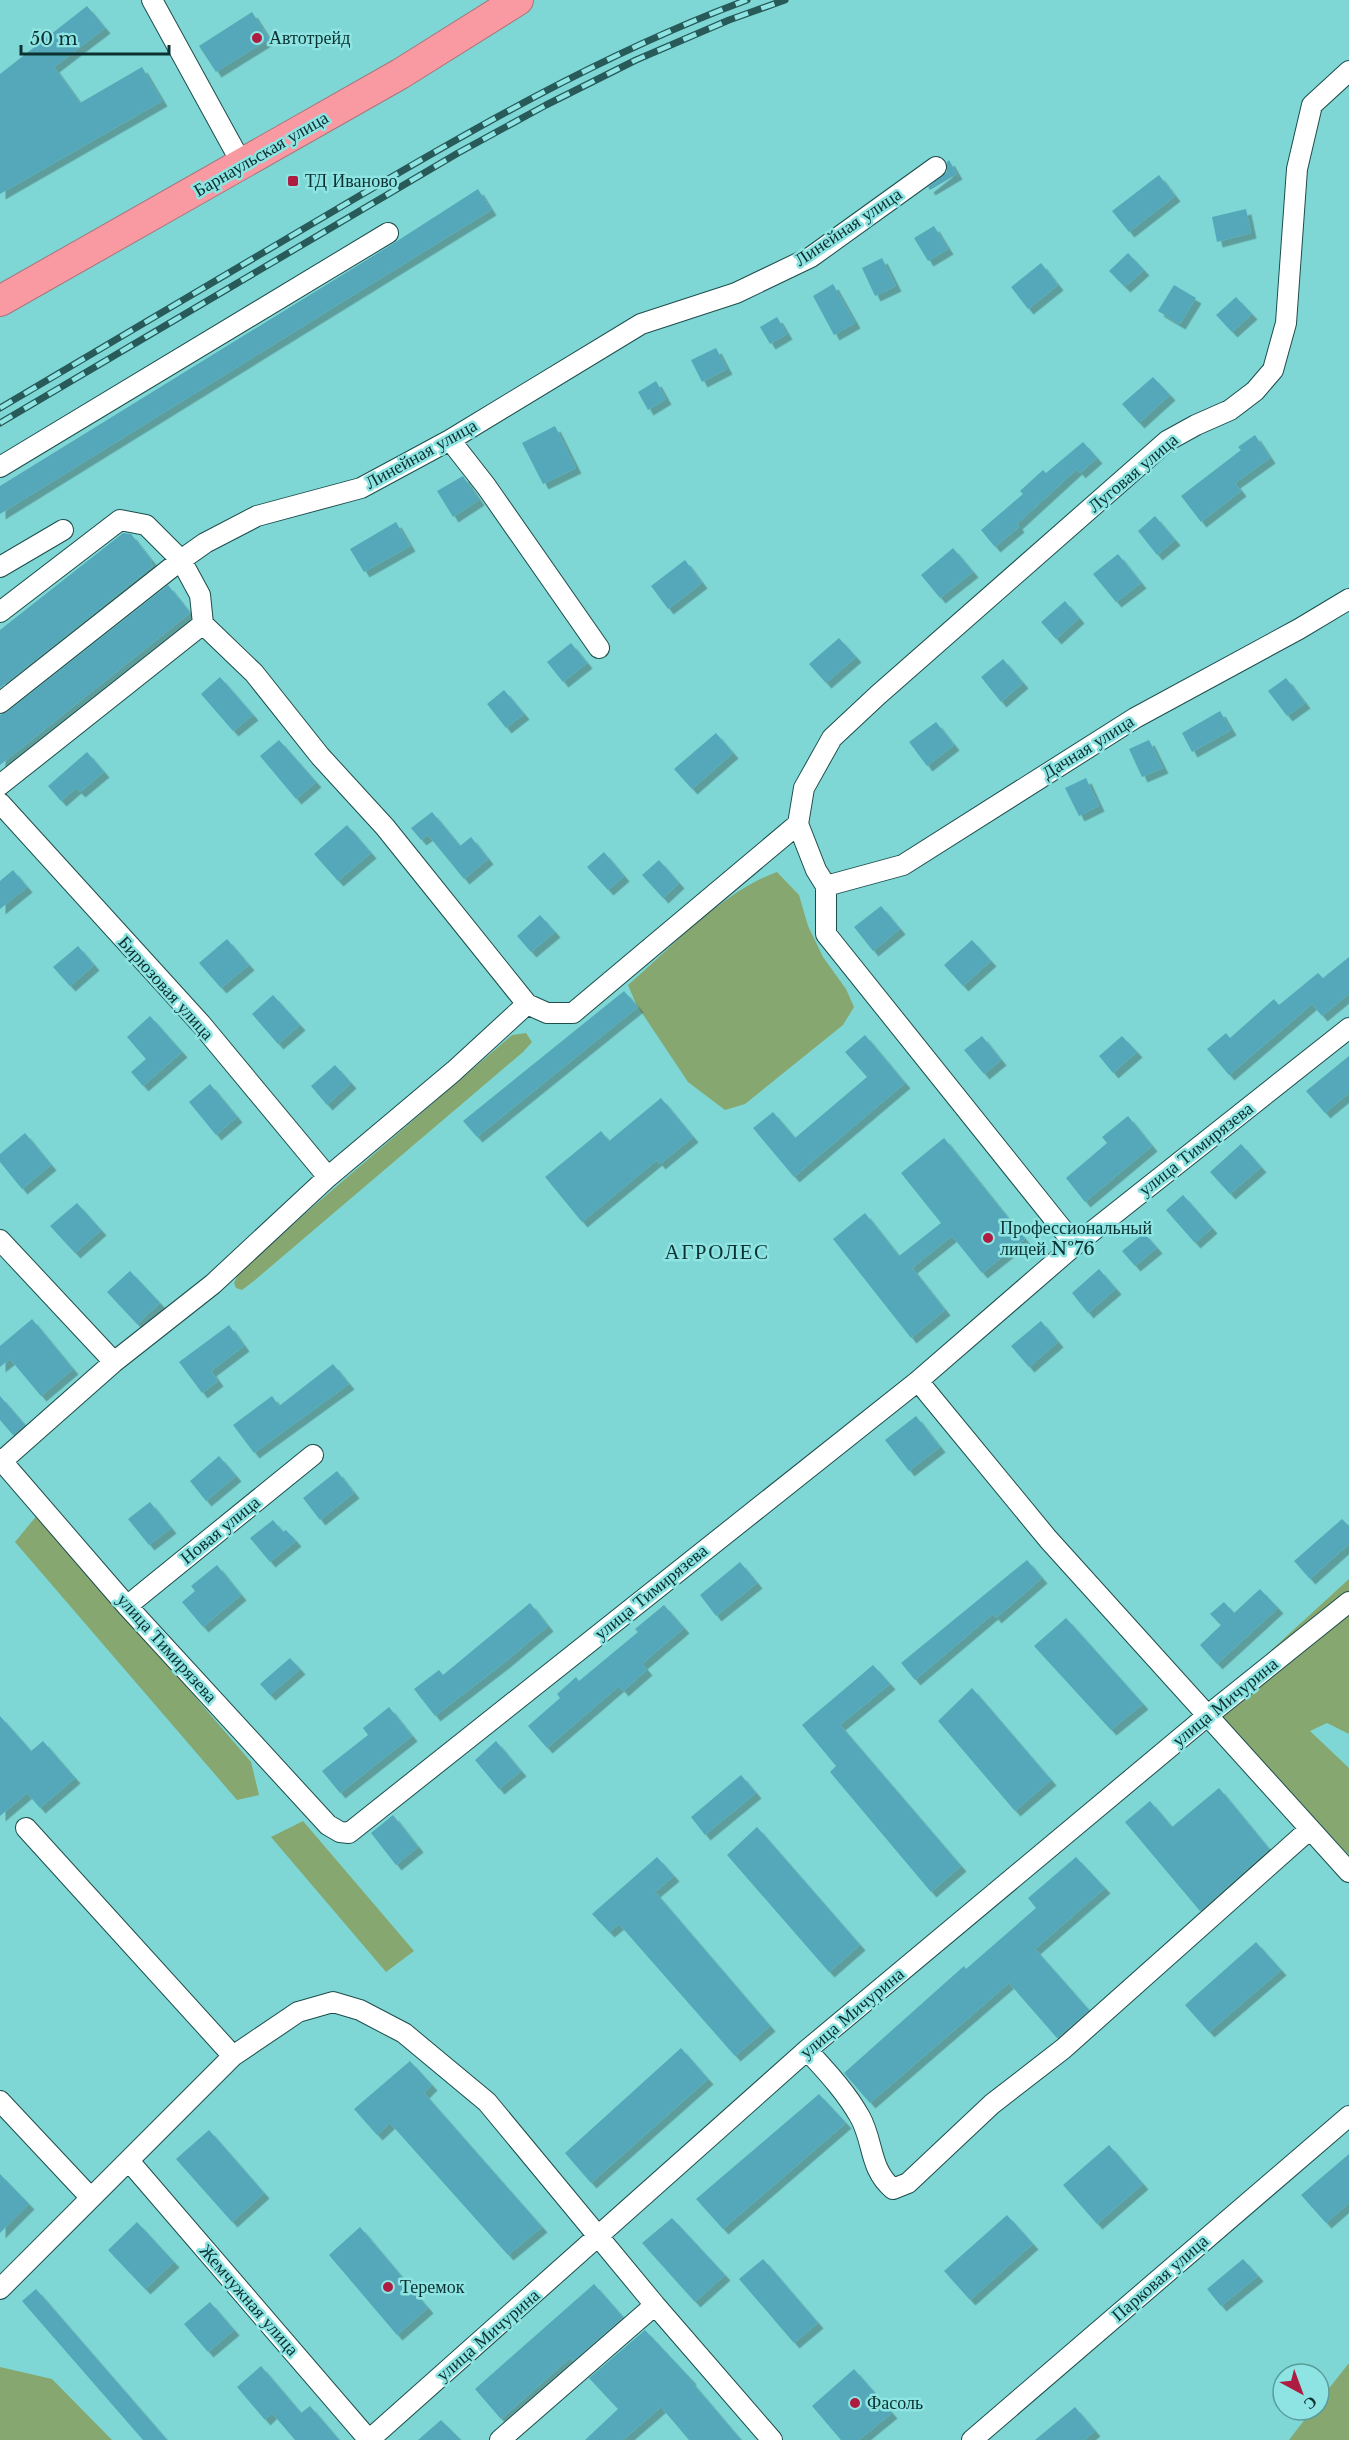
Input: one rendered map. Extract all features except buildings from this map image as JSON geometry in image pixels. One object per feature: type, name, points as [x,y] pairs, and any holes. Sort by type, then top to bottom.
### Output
[{"type":"highway","name":"Барнаульская улица","points":[[0,301],[400,74],[518,0]]},
{"type":"street","points":[[152,0],[242,164]]},
{"type":"street","name":"Луговая улица","points":[[798,824],[804,788],[832,738],[1167,441],[1230,410],[1255,391],[1273,370],[1286,323],[1298,169],[1312,105],[1349,71]]},
{"type":"street","name":"Линейная улица","points":[[0,703],[181,560],[206,543],[257,516],[361,488],[450,440],[641,324],[736,293],[811,257],[936,166]]},
{"type":"street","points":[[0,467],[388,233]]},
{"type":"street","points":[[450,440],[486,486],[599,648]]},
{"type":"street","points":[[0,612],[120,520],[146,525],[181,560],[200,594],[203,624],[254,673],[320,756],[385,827],[526,1004],[548,1013],[573,1013],[798,824],[816,870],[826,886],[826,934],[1075,1245]]},
{"type":"street","points":[[0,567],[63,530]]},
{"type":"street","name":"Дачная улица","points":[[826,886],[903,865],[1135,718],[1299,629],[1349,599]]},
{"type":"street","points":[[0,785],[203,624]]},
{"type":"street","name":"Бирюзовая улица","points":[[0,803],[201,1024],[328,1177]]},
{"type":"street","points":[[1,1460],[114,1362],[213,1284],[328,1177],[454,1071],[526,1004]]},
{"type":"street","name":"улица Тимирязева","points":[[1,1460],[127,1606],[328,1825],[340,1832],[348,1833],[918,1381],[1075,1245],[1349,1028]]},
{"type":"street","points":[[0,1240],[114,1362]]},
{"type":"street","points":[[918,1381],[1048,1539],[1349,1872]]},
{"type":"street","name":"Новая улица","points":[[127,1606],[313,1455]]},
{"type":"street","name":"улица Мичурина","points":[[369,2440],[807,2050],[1207,1716],[1349,1602]]},
{"type":"street","points":[[26,1828],[233,2055]]},
{"type":"street","points":[[807,2050],[842,2088],[861,2119],[880,2178],[892,2189],[908,2183],[993,2104],[1063,2049],[1310,1829]]},
{"type":"street","points":[[0,2289],[233,2055],[298,2012],[333,2002],[360,2010],[404,2033],[487,2102],[655,2306],[772,2440]]},
{"type":"street","points":[[0,2101],[90,2197]]},
{"type":"street","name":"Парковая улица","points":[[972,2440],[1349,2116]]},
{"type":"street","name":"Жемчужная улица","points":[[129,2161],[369,2440]]},
{"type":"street","points":[[500,2440],[655,2306]]},
{"type":"green space","points":[[777,872],[799,895],[808,926],[823,957],[846,989],[854,1007],[843,1025],[745,1104],[725,1110],[688,1082],[636,1004],[628,985],[718,906],[737,892]]},
{"type":"green space","points":[[526,1033],[532,1042],[523,1052],[255,1280],[242,1290],[236,1288],[234,1283],[238,1275],[308,1211],[512,1035]]},
{"type":"green space","points":[[38,1514],[251,1762],[259,1795],[237,1800],[15,1542]]},
{"type":"green space","points":[[1349,1579],[1349,1734],[1327,1723],[1310,1731],[1349,1768],[1349,1855],[1209,1707]]},
{"type":"green space","points":[[303,1821],[414,1951],[386,1972],[271,1837]]},
{"type":"green space","points":[[1349,2363],[1349,2440],[1289,2440],[1303,2422],[1331,2422],[1331,2386]]},
{"type":"green space","points":[[0,2367],[52,2379],[112,2440],[0,2440]]},
{"type":"railway","points":[[0,408],[484,124],[639,45],[747,0]]},
{"type":"railway","points":[[0,423],[458,153],[546,105],[636,60],[729,20],[785,0]]},
{"type":"place","name":"Автотрейд","points":[[257,38]]},
{"type":"place","name":"ТД Иваново","points":[[293,181]]},
{"type":"place","name":"Профессиональный лицей №76","points":[[988,1238]]},
{"type":"place","name":"Теремок","points":[[388,2287]]},
{"type":"place","name":"Фасоль","points":[[855,2403]]},
{"type":"district","name":"АГРОЛЕС","points":[[717,1252]]}]
